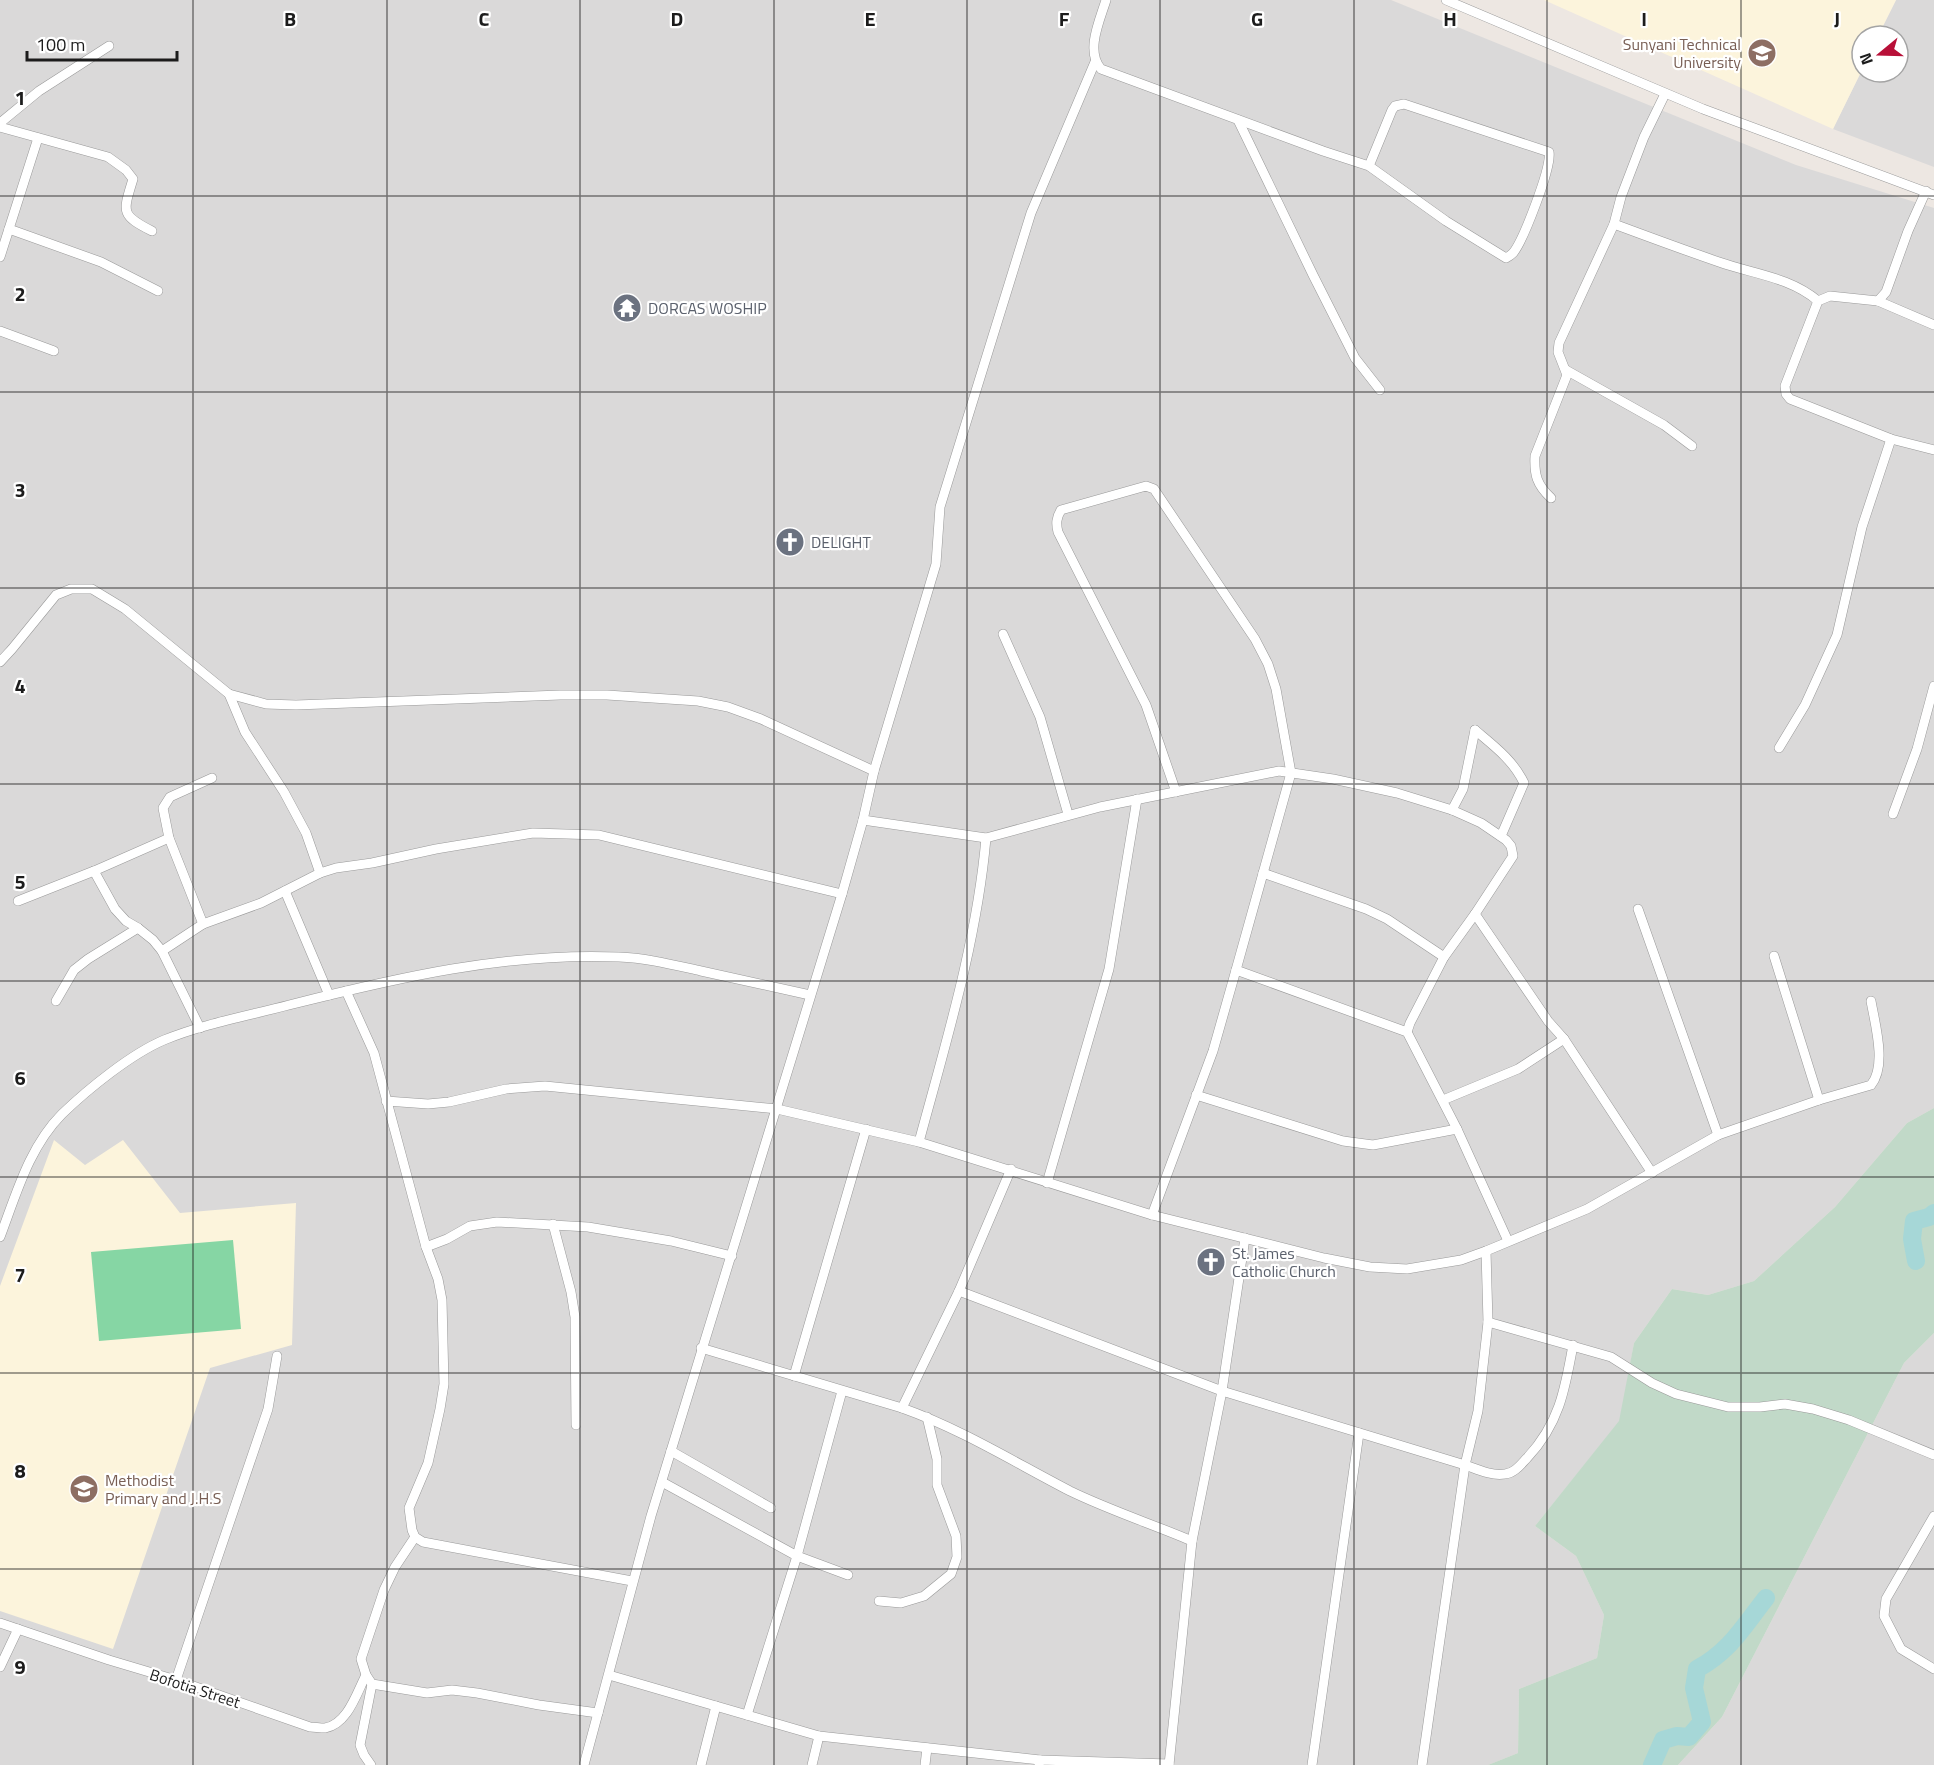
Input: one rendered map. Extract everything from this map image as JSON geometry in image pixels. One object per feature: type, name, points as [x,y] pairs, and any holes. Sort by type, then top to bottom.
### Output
[{"type":"street","points":[[584,1765],[632,1581],[842,894],[874,771],[936,564],[940,507],[1027,224],[1095,62],[1094,43],[1106,0]]},
{"type":"street","points":[[1446,0],[1665,94],[1930,193],[1908,231],[1886,292],[1878,301]]},
{"type":"street","points":[[0,125],[39,91],[109,46]]},
{"type":"street","points":[[1095,62],[1101,69],[1369,166],[1446,221],[1506,258],[1514,251],[1524,232],[1548,170],[1550,158],[1549,152],[1404,104],[1392,110],[1369,166]]},
{"type":"street","points":[[1551,498],[1540,488],[1534,470],[1535,456],[1567,375],[1558,352],[1559,344],[1614,224],[1644,137],[1665,94]]},
{"type":"street","points":[[1238,120],[1355,358],[1380,390]]},
{"type":"street","points":[[0,125],[108,157],[126,170],[133,179],[126,202],[126,214],[133,222],[152,231]]},
{"type":"street","points":[[0,257],[38,138]]},
{"type":"street","points":[[1614,224],[1719,262],[1776,278],[1807,292],[1818,301]]},
{"type":"street","points":[[9,229],[101,262],[158,291]]},
{"type":"street","points":[[1934,325],[1878,301],[1830,296],[1818,301],[1785,386],[1786,394],[1790,399],[1891,439],[1934,450]]},
{"type":"street","points":[[0,331],[54,351]]},
{"type":"street","points":[[1566,370],[1664,425],[1692,446]]},
{"type":"street","points":[[1779,748],[1805,705],[1837,635],[1862,527],[1891,439]]},
{"type":"street","points":[[1152,1215],[1213,1051],[1291,773],[1276,689],[1268,664],[1256,639],[1154,489],[1146,486],[1061,510],[1057,525],[1058,532],[1146,705],[1176,792]]},
{"type":"street","points":[[0,662],[56,595],[71,589],[92,589],[125,609],[229,694],[266,704],[296,705],[561,695],[698,701],[728,707],[761,719],[874,771]]},
{"type":"street","points":[[1003,634],[1040,717],[1068,814]]},
{"type":"street","points":[[1893,814],[1922,733],[1934,686]]},
{"type":"street","points":[[229,694],[245,732],[284,792],[306,833],[320,873]]},
{"type":"street","points":[[1452,810],[1463,789],[1475,730],[1505,755],[1524,783],[1501,836]]},
{"type":"street","points":[[863,820],[986,838],[1068,814],[1273,771],[1333,779],[1452,810],[1481,823],[1501,836],[1511,846],[1513,856],[1444,957],[1407,1032]]},
{"type":"street","points":[[203,924],[169,838],[163,815],[165,803],[171,797],[212,778]]},
{"type":"street","points":[[1047,1183],[1109,969],[1137,799]]},
{"type":"street","points":[[162,951],[203,924],[261,903],[320,873],[478,841],[533,833],[560,832],[600,835],[842,894]]},
{"type":"street","points":[[18,901],[94,872],[169,838]]},
{"type":"street","points":[[919,1142],[944,1049],[968,944],[983,868],[986,838]]},
{"type":"street","points":[[94,872],[115,909],[162,951],[200,1028]]},
{"type":"street","points":[[1263,873],[1388,919],[1444,957]]},
{"type":"street","points":[[285,891],[329,995]]},
{"type":"street","points":[[1638,909],[1718,1135]]},
{"type":"street","points":[[1475,914],[1548,1021],[1564,1039],[1652,1173]]},
{"type":"street","points":[[56,1001],[74,970],[138,928]]},
{"type":"street","points":[[1774,956],[1819,1100]]},
{"type":"street","points":[[0,1238],[31,1159],[46,1133],[62,1115],[98,1083],[151,1046],[200,1028],[400,978],[483,964],[604,957],[652,960],[810,994]]},
{"type":"street","points":[[1236,970],[1407,1032],[1443,1100],[1508,1241]]},
{"type":"street","points":[[346,991],[374,1053],[442,1300],[444,1384],[428,1463],[409,1508],[412,1530],[423,1542],[632,1581]]},
{"type":"street","points":[[386,1101],[428,1104],[449,1102],[506,1089],[545,1086],[777,1109],[919,1142],[1152,1215],[1324,1258],[1379,1268],[1407,1269],[1461,1260],[1486,1251],[1587,1209],[1718,1135],[1871,1084],[1876,1078],[1879,1067],[1871,1001]]},
{"type":"street","points":[[1443,1100],[1518,1069],[1564,1039]]},
{"type":"street","points":[[1196,1095],[1343,1141],[1357,1143],[1373,1145],[1456,1129]]},
{"type":"street","points":[[794,1376],[866,1129]]},
{"type":"street","points":[[902,1408],[959,1291],[1011,1170]]},
{"type":"street","points":[[426,1246],[447,1239],[470,1226],[497,1222],[588,1227],[671,1241],[732,1256]]},
{"type":"street","points":[[554,1224],[575,1317],[576,1425]]},
{"type":"street","points":[[609,1675],[819,1736],[1039,1763],[1169,1765],[1192,1541],[1222,1391],[1245,1238]]},
{"type":"street","points":[[1422,1765],[1466,1465],[1478,1410],[1488,1322],[1486,1251]]},
{"type":"street","points":[[959,1291],[1222,1391],[1490,1474],[1508,1474],[1518,1468],[1553,1424],[1565,1393],[1574,1345]]},
{"type":"street","points":[[1488,1322],[1611,1357],[1676,1395],[1728,1407],[1785,1404],[1813,1409],[1849,1420],[1934,1455]]},
{"type":"street","points":[[702,1348],[927,1417],[966,1435],[1071,1491],[1192,1541]]},
{"type":"street","points":[[176,1680],[268,1409],[277,1356]]},
{"type":"street","points":[[747,1715],[797,1556],[843,1391]]},
{"type":"street","points":[[879,1601],[901,1603],[924,1596],[951,1574],[957,1557],[956,1536],[938,1485],[937,1459],[927,1417]]},
{"type":"street","points":[[1312,1765],[1359,1432]]},
{"type":"street","points":[[671,1451],[771,1508]]},
{"type":"street","points":[[662,1482],[797,1556],[848,1575]]},
{"type":"street","points":[[1934,1516],[1886,1599],[1884,1616],[1901,1649],[1934,1669]]},
{"type":"street","points":[[371,1765],[360,1745],[372,1684],[366,1675],[361,1659],[379,1602],[395,1567],[416,1537]]},
{"type":"street","name":"Bofotia Street","points":[[0,1623],[176,1680],[310,1727],[326,1728],[336,1722],[352,1706],[366,1675]]},
{"type":"street","points":[[0,1667],[18,1629]]},
{"type":"street","points":[[372,1684],[428,1693],[452,1690],[477,1693],[598,1713]]},
{"type":"street","points":[[701,1765],[716,1706]]},
{"type":"street","points":[[812,1765],[819,1736]]},
{"type":"street","points":[[925,1765],[927,1748]]},
{"type":"shaded area","points":[[0,0],[1391,0],[1796,165],[1934,208],[1934,1108],[1907,1123],[1835,1207],[1754,1281],[1708,1295],[1672,1289],[1634,1343],[1620,1421],[1535,1526],[1576,1556],[1604,1615],[1597,1658],[1519,1689],[1518,1753],[1488,1765],[0,1765]]},
{"type":"shaded area","name":"Sunyani Technical University","points":[[1544,0],[1896,0],[1884,24],[1850,24],[1850,84],[1855,84],[1833,129]]},
{"type":"shaded area","points":[[1896,0],[1934,0],[1934,167],[1833,129],[1855,84],[1910,84],[1910,24],[1884,24]]},
{"type":"shaded area","name":"Methodist Primary and J.H.S","points":[[54,1140],[85,1165],[123,1140],[180,1213],[296,1203],[292,1345],[210,1368],[113,1649],[0,1611],[0,1286]]},
{"type":"shaded area","points":[[1934,1333],[1934,1765],[1678,1765],[1722,1717],[1904,1363]]},
{"type":"green space","points":[[1934,1108],[1934,1333],[1904,1363],[1722,1717],[1678,1765],[1488,1765],[1518,1753],[1519,1689],[1597,1658],[1604,1615],[1576,1556],[1535,1526],[1619,1421],[1634,1343],[1672,1289],[1708,1295],[1754,1281],[1835,1207],[1907,1123]]},
{"type":"green space","points":[[233,1240],[241,1329],[99,1341],[91,1252]]},
{"type":"waterway","points":[[1916,1261],[1912,1239],[1914,1221],[1929,1217],[1934,1213]]},
{"type":"waterway","points":[[1652,1765],[1663,1740],[1677,1736],[1689,1737],[1702,1722],[1694,1688],[1697,1669],[1727,1646],[1766,1598]]},
{"type":"place","name":"Sunyani Technical University","points":[[1762,53]]},
{"type":"place","name":"DORCAS WOSHIP","points":[[627,308]]},
{"type":"place","name":"DELIGHT","points":[[790,542]]},
{"type":"place","name":"St. James Catholic Church","points":[[1211,1262]]},
{"type":"place","name":"Methodist Primary and J.H.S","points":[[84,1489]]}]
